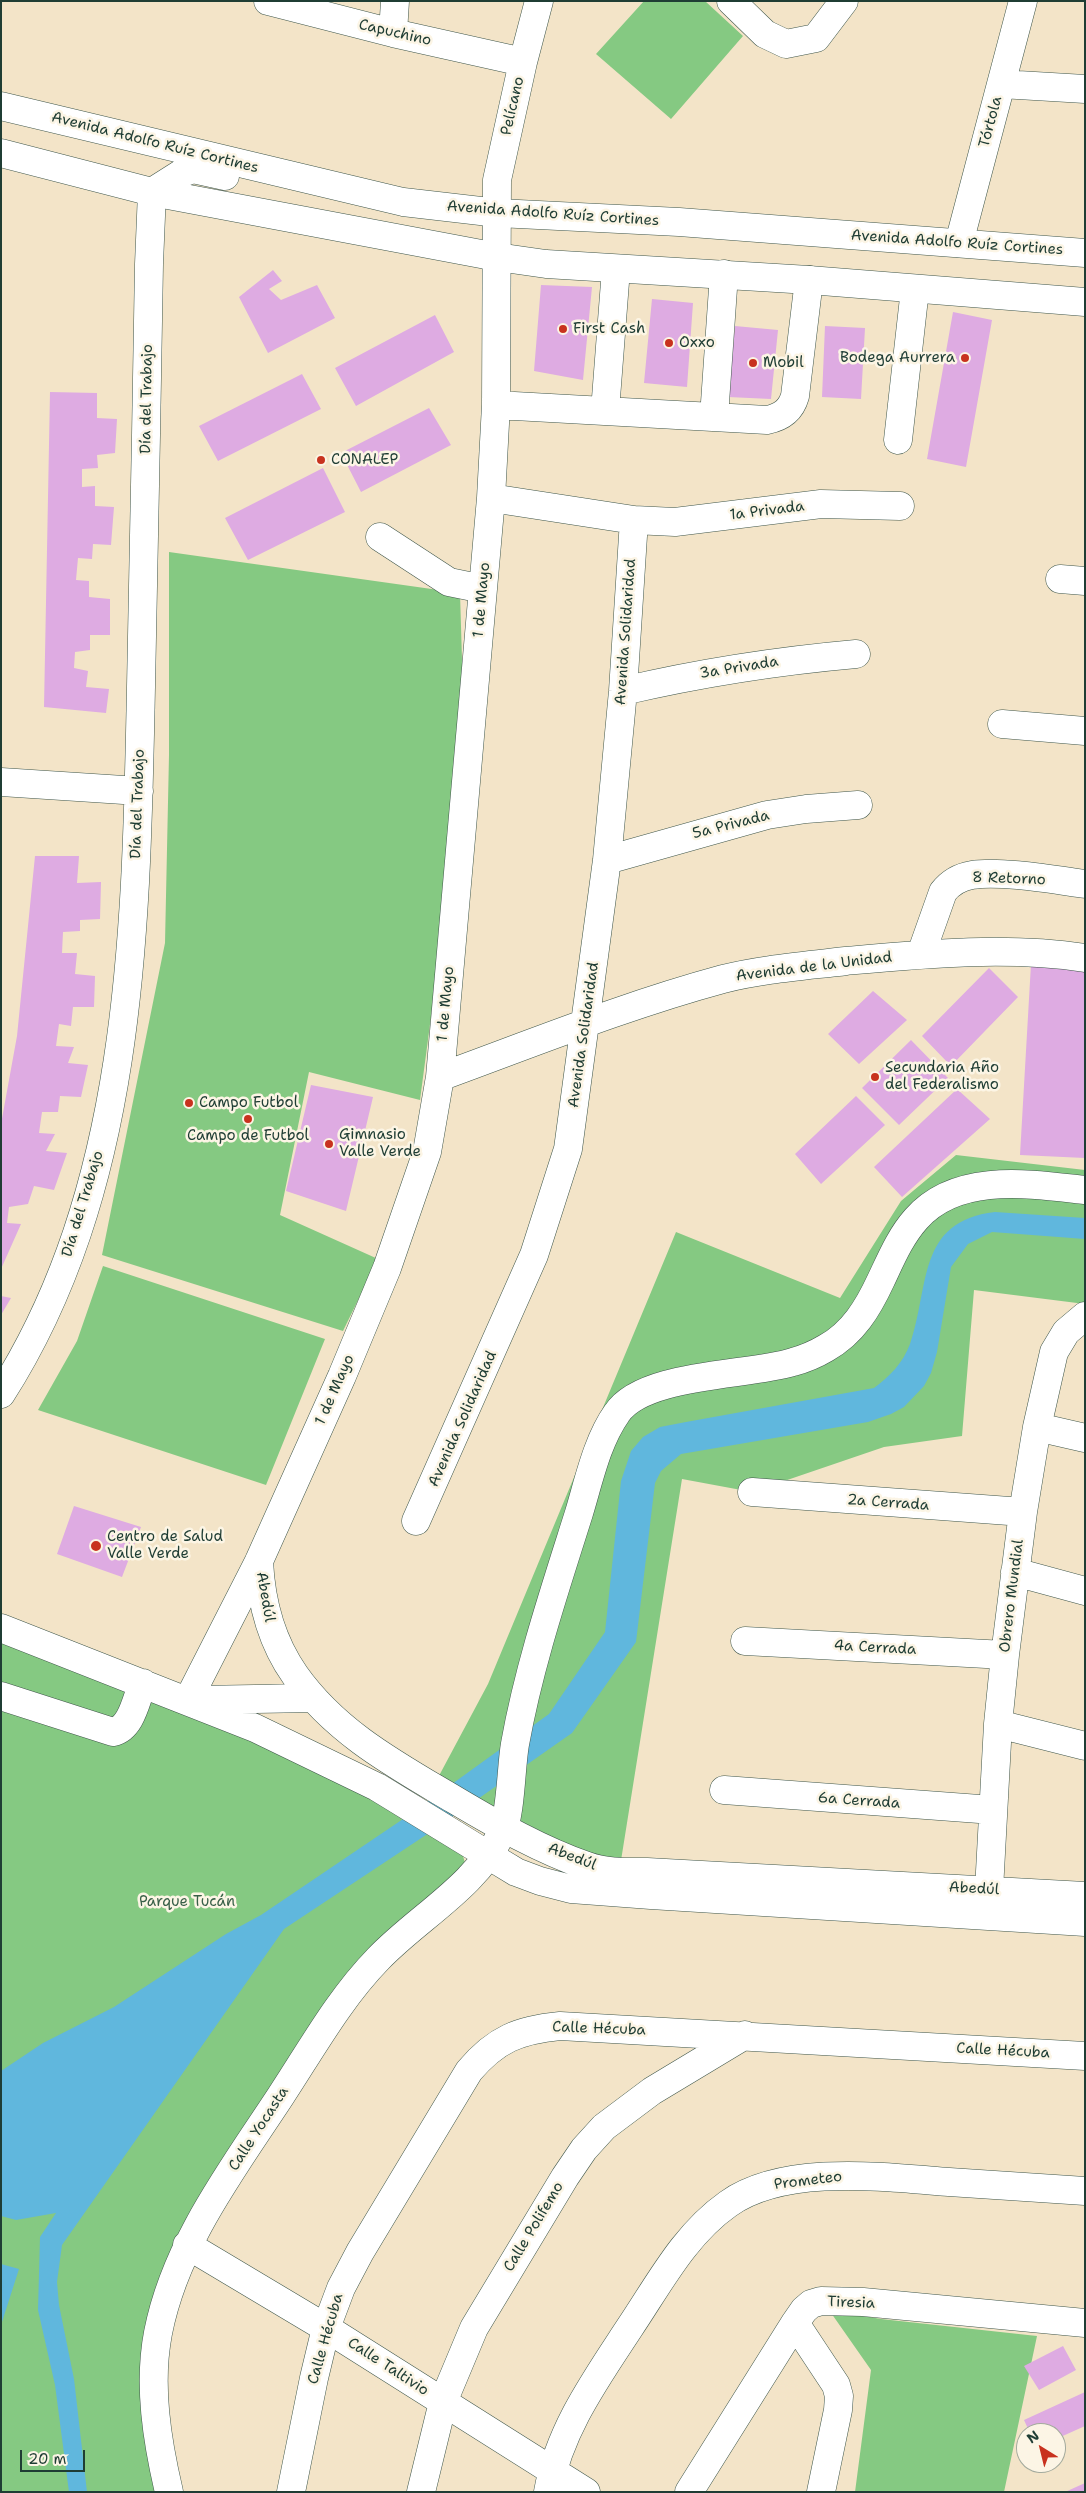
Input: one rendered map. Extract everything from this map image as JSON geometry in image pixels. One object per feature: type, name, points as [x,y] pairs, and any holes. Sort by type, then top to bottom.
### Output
[{"type":"street","name":"Capuchino","points":[[268,1],[393,33],[523,62]]},
{"type":"street","points":[[393,33],[395,1]]},
{"type":"street","name":"Pelícano","points":[[497,257],[497,180],[523,62],[539,1]]},
{"type":"street","points":[[731,1],[765,34],[786,44],[816,38],[844,1]]},
{"type":"street","name":"Tórtola","points":[[959,243],[1023,1]]},
{"type":"street","points":[[1001,84],[1085,89]]},
{"type":"street","name":"Avenida Adolfo Ruíz Cortines","points":[[1,106],[402,202],[498,213],[669,222],[1085,253]]},
{"type":"street","points":[[1,152],[152,192],[497,257],[616,269],[724,274],[1085,302]]},
{"type":"street","points":[[152,192],[182,173],[198,169],[282,189],[314,190],[338,187]]},
{"type":"street","name":"Día del Trabajo","points":[[1,1394],[50,1306],[75,1239],[98,1162],[113,1083],[126,988],[133,917],[139,791],[152,192]]},
{"type":"street","name":"1 de Mayo","points":[[188,1700],[260,1561],[342,1376],[394,1250],[426,1152],[440,1077],[483,588],[496,405],[497,257]]},
{"type":"street","points":[[605,412],[616,269]]},
{"type":"street","points":[[714,417],[724,274]]},
{"type":"street","points":[[496,405],[767,420],[777,418],[793,404],[809,280]]},
{"type":"street","points":[[898,440],[915,289]]},
{"type":"street","name":"1a Privada","points":[[490,498],[634,520],[675,522],[821,504],[900,506]]},
{"type":"street","name":"Avenida Solidaridad","points":[[416,1521],[534,1255],[552,1205],[568,1149],[607,860],[622,692],[634,520]]},
{"type":"street","points":[[380,537],[449,582],[483,588]]},
{"type":"street","name":"3a Privada","points":[[622,692],[688,676],[753,665],[856,654]]},
{"type":"street","points":[[1002,724],[1085,731]]},
{"type":"street","points":[[1,782],[139,791]]},
{"type":"street","name":"5a Privada","points":[[607,860],[767,815],[806,809],[858,806]]},
{"type":"street","name":"8 Retorno","points":[[921,954],[943,892],[950,884],[960,879],[973,875],[1014,876],[1085,884]]},
{"type":"street","name":"Avenida de la Unidad","points":[[440,1077],[586,1024],[724,979],[790,967],[921,954],[1031,953],[1085,958]]},
{"type":"street","points":[[505,1829],[515,1747],[527,1686],[595,1462],[618,1410],[638,1394],[667,1384],[795,1362],[828,1348],[853,1329],[872,1300],[900,1240],[918,1215],[940,1199],[978,1186],[1027,1184],[1085,1190]]},
{"type":"street","name":"Obrero Mundial","points":[[989,1890],[998,1724],[1005,1655],[1023,1512],[1037,1427],[1054,1352],[1066,1332],[1085,1316]]},
{"type":"street","points":[[1037,1427],[1085,1438]]},
{"type":"street","name":"2a Cerrada","points":[[752,1492],[1023,1512]]},
{"type":"street","name":"Abedúl","points":[[260,1561],[261,1588],[272,1633],[295,1674],[313,1698],[358,1740],[388,1761],[505,1829],[588,1866],[619,1873],[647,1872],[1085,1896]]},
{"type":"street","points":[[1015,1572],[1085,1592]]},
{"type":"street","name":"Abedúl","points":[[1,1628],[188,1700],[255,1728],[377,1787],[516,1872],[571,1889],[1085,1922]]},
{"type":"street","name":"4a Cerrada","points":[[745,1641],[1005,1655]]},
{"type":"street","points":[[1,1696],[113,1732],[120,1731],[126,1726],[143,1683]]},
{"type":"street","points":[[188,1700],[313,1698]]},
{"type":"street","points":[[998,1724],[1085,1746]]},
{"type":"street","name":"6a Cerrada","points":[[724,1790],[993,1810]]},
{"type":"street","name":"Calle Yocasta","points":[[170,2492],[162,2463],[155,2414],[154,2374],[160,2326],[169,2293],[188,2245],[231,2172],[351,1990],[380,1957],[441,1904],[488,1855],[505,1829]]},
{"type":"street","name":"Calle Hécuba","points":[[291,2492],[326,2328],[341,2288],[360,2252],[469,2071],[484,2052],[506,2039],[533,2029],[560,2026],[745,2035],[1085,2056]]},
{"type":"street","name":"Calle Polifemo","points":[[421,2492],[443,2402],[457,2363],[474,2328],[564,2177],[584,2149],[604,2127],[652,2091],[745,2035]]},
{"type":"street","name":"Prometeo","points":[[550,2481],[565,2436],[587,2392],[681,2250],[704,2223],[728,2203],[755,2190],[772,2185],[828,2176],[868,2176],[1085,2191]]},
{"type":"street","name":"Calle Taltivio","points":[[188,2245],[326,2328],[443,2402],[550,2481],[586,2492]]},
{"type":"street","name":"Tiresia","points":[[689,2492],[795,2323],[804,2310],[821,2301],[863,2302],[1085,2323]]},
{"type":"street","points":[[795,2323],[836,2385],[839,2396],[821,2492]]},
{"type":"green space","points":[[644,1],[705,1],[743,36],[671,119],[596,54]]},
{"type":"green space","points":[[169,552],[460,593],[465,760],[420,1100],[309,1072],[280,1215],[378,1259],[343,1331],[102,1255],[165,943],[169,755]]},
{"type":"green space","points":[[956,1155],[1085,1170],[1085,1304],[974,1290],[962,1436],[884,1447],[752,1492],[682,1479],[619,1873],[433,1787],[488,1684],[676,1232],[840,1298],[901,1201]]},
{"type":"green space","points":[[103,1266],[325,1339],[266,1485],[38,1410],[77,1341]]},
{"type":"green space","name":"Parque Tucán","points":[[1,1628],[255,1728],[462,1852],[469,1878],[409,1931],[231,2172],[158,2334],[169,2492],[1,2492]]},
{"type":"green space","points":[[829,2310],[881,2319],[1037,2336],[1019,2423],[1016,2423],[1016,2435],[1004,2492],[855,2492],[871,2370]]},
{"type":"water","points":[[995,1212],[1085,1218],[1085,1239],[992,1232],[968,1244],[951,1267],[937,1352],[931,1373],[924,1386],[904,1407],[868,1422],[681,1454],[661,1471],[655,1483],[636,1642],[572,1733],[435,1829],[284,1929],[62,2245],[57,2282],[59,2305],[74,2379],[87,2492],[69,2492],[55,2385],[38,2310],[40,2237],[56,2213],[16,2220],[1,2216],[1,2071],[43,2043],[114,2007],[226,1934],[261,1915],[409,1815],[549,1714],[605,1632],[621,1481],[631,1451],[643,1437],[660,1427],[874,1388],[895,1369],[907,1351],[916,1322],[930,1260],[939,1243],[951,1228],[969,1218]]},
{"type":"water","points":[[1,2264],[19,2269],[1,2325]]},
{"type":"building","points":[[273,270],[282,281],[269,289],[281,300],[317,285],[335,318],[268,353],[239,297]]},
{"type":"building","name":"First Cash","points":[[541,285],[592,287],[583,380],[534,371]]},
{"type":"building","name":"Oxxo","points":[[652,299],[693,303],[687,387],[644,383]]},
{"type":"building","name":"Bodega Aurrera","points":[[953,312],[992,320],[966,467],[927,459]]},
{"type":"building","points":[[435,315],[454,352],[356,406],[335,368]]},
{"type":"building","name":"Mobil","points":[[735,326],[778,330],[771,399],[728,397]]},
{"type":"building","points":[[825,326],[865,328],[861,399],[822,397]]},
{"type":"building","points":[[302,374],[321,409],[218,461],[199,426]]},
{"type":"building","points":[[50,392],[97,393],[97,418],[117,419],[115,453],[97,455],[98,468],[82,469],[82,487],[95,486],[95,506],[114,507],[111,545],[93,544],[92,559],[78,558],[76,580],[89,581],[89,597],[110,599],[110,635],[90,635],[90,650],[75,652],[74,668],[88,671],[86,687],[109,689],[106,713],[44,707]]},
{"type":"building","points":[[429,408],[451,445],[361,492],[341,453]]},
{"type":"building","points":[[323,468],[345,512],[248,560],[225,518]]},
{"type":"building","points":[[35,856],[79,856],[77,883],[101,882],[100,919],[80,920],[80,931],[63,932],[62,953],[77,953],[75,974],[95,976],[94,1007],[73,1007],[71,1026],[59,1024],[56,1046],[74,1047],[68,1063],[88,1065],[81,1097],[60,1096],[58,1112],[42,1112],[39,1133],[55,1134],[46,1151],[67,1153],[54,1190],[34,1186],[28,1204],[9,1207],[7,1223],[21,1224],[1,1269],[1,1124],[17,1036]]},
{"type":"building","points":[[1031,964],[1085,969],[1085,1158],[1020,1155]]},
{"type":"building","points":[[989,968],[1018,997],[951,1066],[922,1036]]},
{"type":"building","points":[[873,991],[907,1020],[859,1064],[828,1034]]},
{"type":"building","points":[[911,1040],[948,1078],[899,1125],[862,1088]]},
{"type":"building","name":"Gimnasio Valle Verde","points":[[311,1085],[373,1097],[346,1211],[286,1191]]},
{"type":"building","points":[[957,1089],[990,1119],[902,1197],[874,1167]]},
{"type":"building","points":[[856,1096],[885,1125],[821,1184],[795,1154]]},
{"type":"building","points":[[1,1296],[11,1298],[1,1315]]},
{"type":"building","points":[[74,1506],[141,1527],[122,1577],[57,1554]]},
{"type":"building","points":[[1063,2346],[1076,2370],[1039,2390],[1024,2366]]},
{"type":"building","points":[[1085,2392],[1085,2426],[1066,2435],[1066,2423],[1025,2423],[1024,2420]]},
{"type":"building","points":[[1085,2483],[1085,2492],[1065,2492]]},
{"type":"place","name":"First Cash","points":[[563,329]]},
{"type":"place","name":"Oxxo","points":[[669,343]]},
{"type":"place","name":"Bodega Aurrera","points":[[965,358]]},
{"type":"place","name":"Mobil","points":[[753,363]]},
{"type":"place","name":"CONALEP","points":[[321,460]]},
{"type":"place","name":"Secundaria Año del Federalismo","points":[[875,1077]]},
{"type":"place","name":"Campo Futbol","points":[[189,1103]]},
{"type":"place","name":"Campo de Futbol","points":[[248,1119]]},
{"type":"place","name":"Gimnasio Valle Verde","points":[[329,1144]]},
{"type":"place","name":"Centro de Salud Valle Verde","points":[[96,1546]]}]
